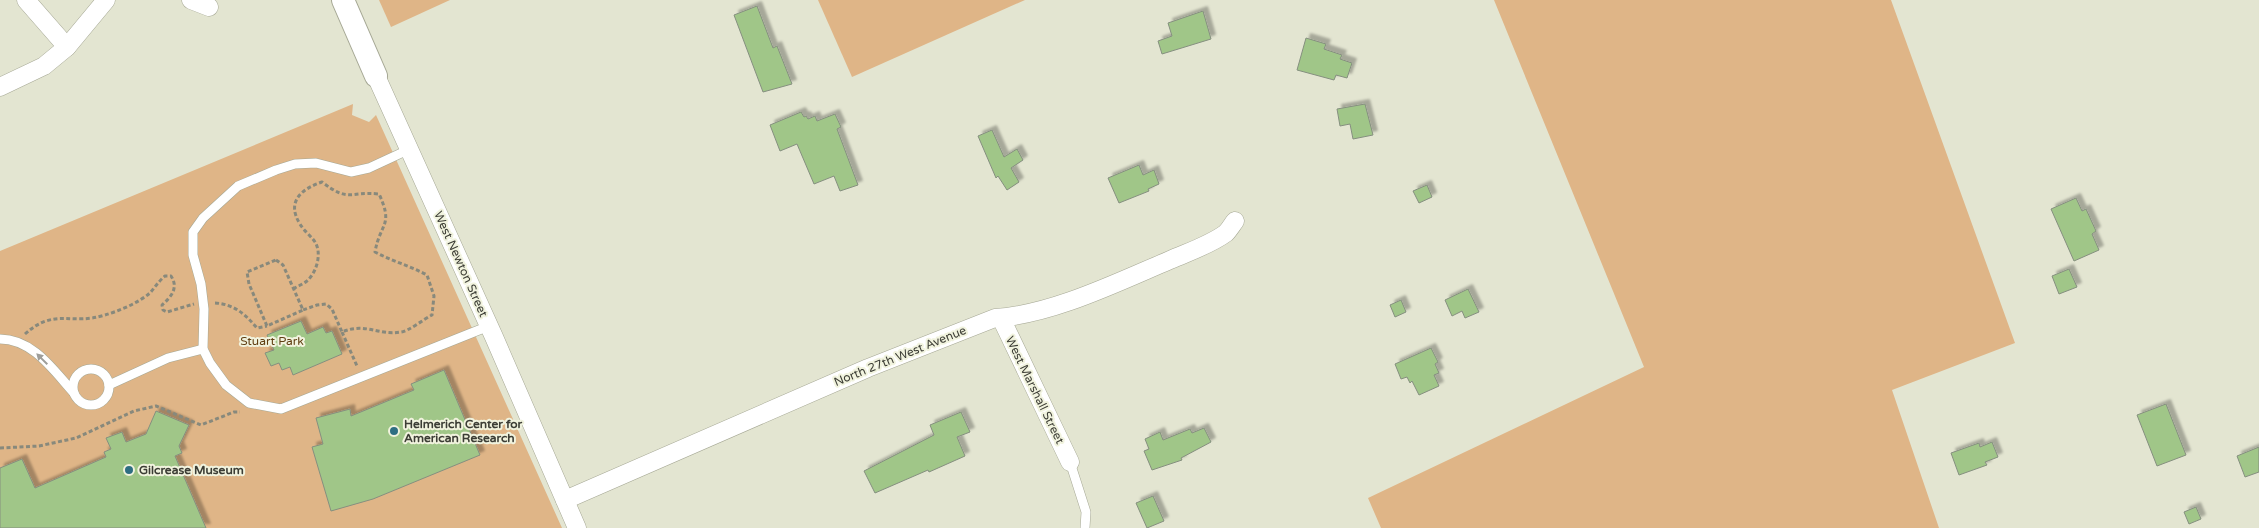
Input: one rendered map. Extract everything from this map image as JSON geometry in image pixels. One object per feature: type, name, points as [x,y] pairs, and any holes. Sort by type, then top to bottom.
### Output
[{"type":"street","points":[[26,0],[67,47]]},
{"type":"street","points":[[0,87],[44,66],[67,47],[106,0]]},
{"type":"street","points":[[191,0],[209,7]]},
{"type":"street","name":"West Newton Street","points":[[344,0],[577,528]]},
{"type":"street","name":"North 27th West Avenue","points":[[565,500],[868,368],[995,318],[1016,316],[1114,284],[1199,247],[1226,233],[1235,221]]},
{"type":"street","name":"West Marshall Street","points":[[1001,318],[1070,462]]},
{"type":"lane","points":[[410,150],[369,168],[351,172],[316,163],[295,164],[276,170],[238,186],[203,218],[193,232],[193,255],[203,303],[203,349],[210,363],[226,385],[249,403],[281,409],[489,326]]},
{"type":"lane","points":[[0,339],[19,342],[32,349],[82,402],[98,404],[107,396],[109,384],[104,374],[99,370],[87,369],[77,376],[73,388],[74,393]]},
{"type":"lane","points":[[109,384],[168,358],[203,349]]},
{"type":"lane","points":[[1070,462],[1086,512],[1085,528]]},
{"type":"path","points":[[294,289],[308,281],[315,271],[319,255],[316,243],[299,224],[294,207],[299,194],[310,186],[322,182],[334,192],[346,196],[379,194],[386,210],[385,225],[378,237],[375,252],[393,262],[413,267],[426,275],[434,296],[432,314],[404,332],[390,333],[353,327],[342,332]]},
{"type":"path","points":[[267,326],[249,284],[247,272],[276,260],[283,265],[303,310]]},
{"type":"path","points":[[19,342],[36,325],[51,318],[79,320],[95,318],[132,304],[149,294],[165,276],[171,276],[175,282],[174,291],[162,305],[163,310],[167,312],[190,304],[222,303],[243,312],[257,328],[267,326],[317,304],[326,304],[332,309],[362,376]]},
{"type":"path","points":[[0,448],[38,446],[76,438],[134,411],[156,406],[201,426],[234,412],[242,412]]},
{"type":"green space","points":[[379,0],[450,0],[391,27]]},
{"type":"green space","points":[[818,0],[1025,0],[852,77]]},
{"type":"green space","points":[[1494,0],[1891,0],[2015,343],[1892,390],[1939,528],[1381,528],[1368,498],[1644,367]]},
{"type":"green space","name":"Stuart Park","points":[[353,104],[352,115],[369,122],[376,115],[562,528],[0,528],[0,251]]},
{"type":"building","points":[[757,6],[773,48],[777,46],[792,84],[763,92],[734,15]]},
{"type":"building","points":[[1203,11],[1211,39],[1162,54],[1158,41],[1172,36],[1168,23]]},
{"type":"building","points":[[1306,38],[1326,44],[1324,49],[1342,55],[1340,59],[1352,63],[1347,78],[1336,75],[1334,80],[1297,70]]},
{"type":"building","points":[[1365,104],[1373,135],[1353,139],[1350,124],[1340,126],[1337,109]]},
{"type":"building","points":[[801,112],[808,119],[815,116],[817,121],[835,114],[841,127],[837,129],[858,185],[840,191],[834,176],[814,184],[797,144],[780,151],[770,125]]},
{"type":"building","points":[[992,130],[1004,157],[1017,149],[1023,160],[1011,168],[1019,182],[1007,190],[998,176],[996,178],[978,136]]},
{"type":"building","points":[[1139,165],[1143,175],[1154,170],[1159,184],[1148,189],[1149,191],[1119,203],[1108,178]]},
{"type":"building","points":[[1427,185],[1432,197],[1419,203],[1413,191]]},
{"type":"building","points":[[2076,198],[2082,211],[2086,209],[2096,231],[2092,234],[2099,250],[2074,261],[2051,209]]},
{"type":"building","points":[[2069,269],[2077,287],[2059,294],[2052,276]]},
{"type":"building","points":[[1468,289],[1479,312],[1465,318],[1462,311],[1452,316],[1445,300]]},
{"type":"building","points":[[1401,300],[1406,312],[1395,317],[1390,305]]},
{"type":"building","points":[[301,321],[307,334],[323,327],[326,333],[332,331],[342,354],[293,375],[290,367],[282,370],[279,363],[271,366],[265,353],[274,350],[267,335]]},
{"type":"building","points":[[1431,348],[1438,362],[1435,364],[1439,373],[1434,375],[1439,386],[1419,395],[1412,381],[1410,383],[1407,377],[1401,379],[1395,364]]},
{"type":"building","name":"Helmerich Center for American Research","points":[[444,370],[480,455],[373,499],[331,511],[312,447],[323,444],[316,418],[350,409],[351,416],[414,390],[411,384]]},
{"type":"building","points":[[2166,404],[2186,455],[2157,466],[2137,415]]},
{"type":"building","name":"Gilcrease Museum","points":[[156,411],[189,425],[179,446],[182,453],[175,456],[206,528],[0,528],[0,468],[22,459],[35,488],[106,457],[104,452],[111,449],[106,438],[122,432],[126,442],[146,434]]},
{"type":"building","points":[[961,412],[970,432],[957,437],[965,456],[875,493],[864,471],[934,435],[930,425]]},
{"type":"building","points":[[1204,428],[1211,442],[1181,458],[1182,460],[1152,470],[1144,451],[1149,449],[1145,439],[1160,432],[1163,440],[1190,429],[1192,433]]},
{"type":"building","points":[[1992,442],[1998,457],[1985,462],[1987,465],[1959,475],[1951,453],[1979,443],[1980,447]]},
{"type":"building","points":[[2259,447],[2259,472],[2245,477],[2237,456]]},
{"type":"building","points":[[1153,496],[1164,521],[1147,528],[1136,503]]},
{"type":"building","points":[[2196,507],[2201,519],[2189,524],[2184,512]]},
{"type":"place","name":"Helmerich Center for American Research","points":[[394,431]]},
{"type":"place","name":"Gilcrease Museum","points":[[129,470]]}]
